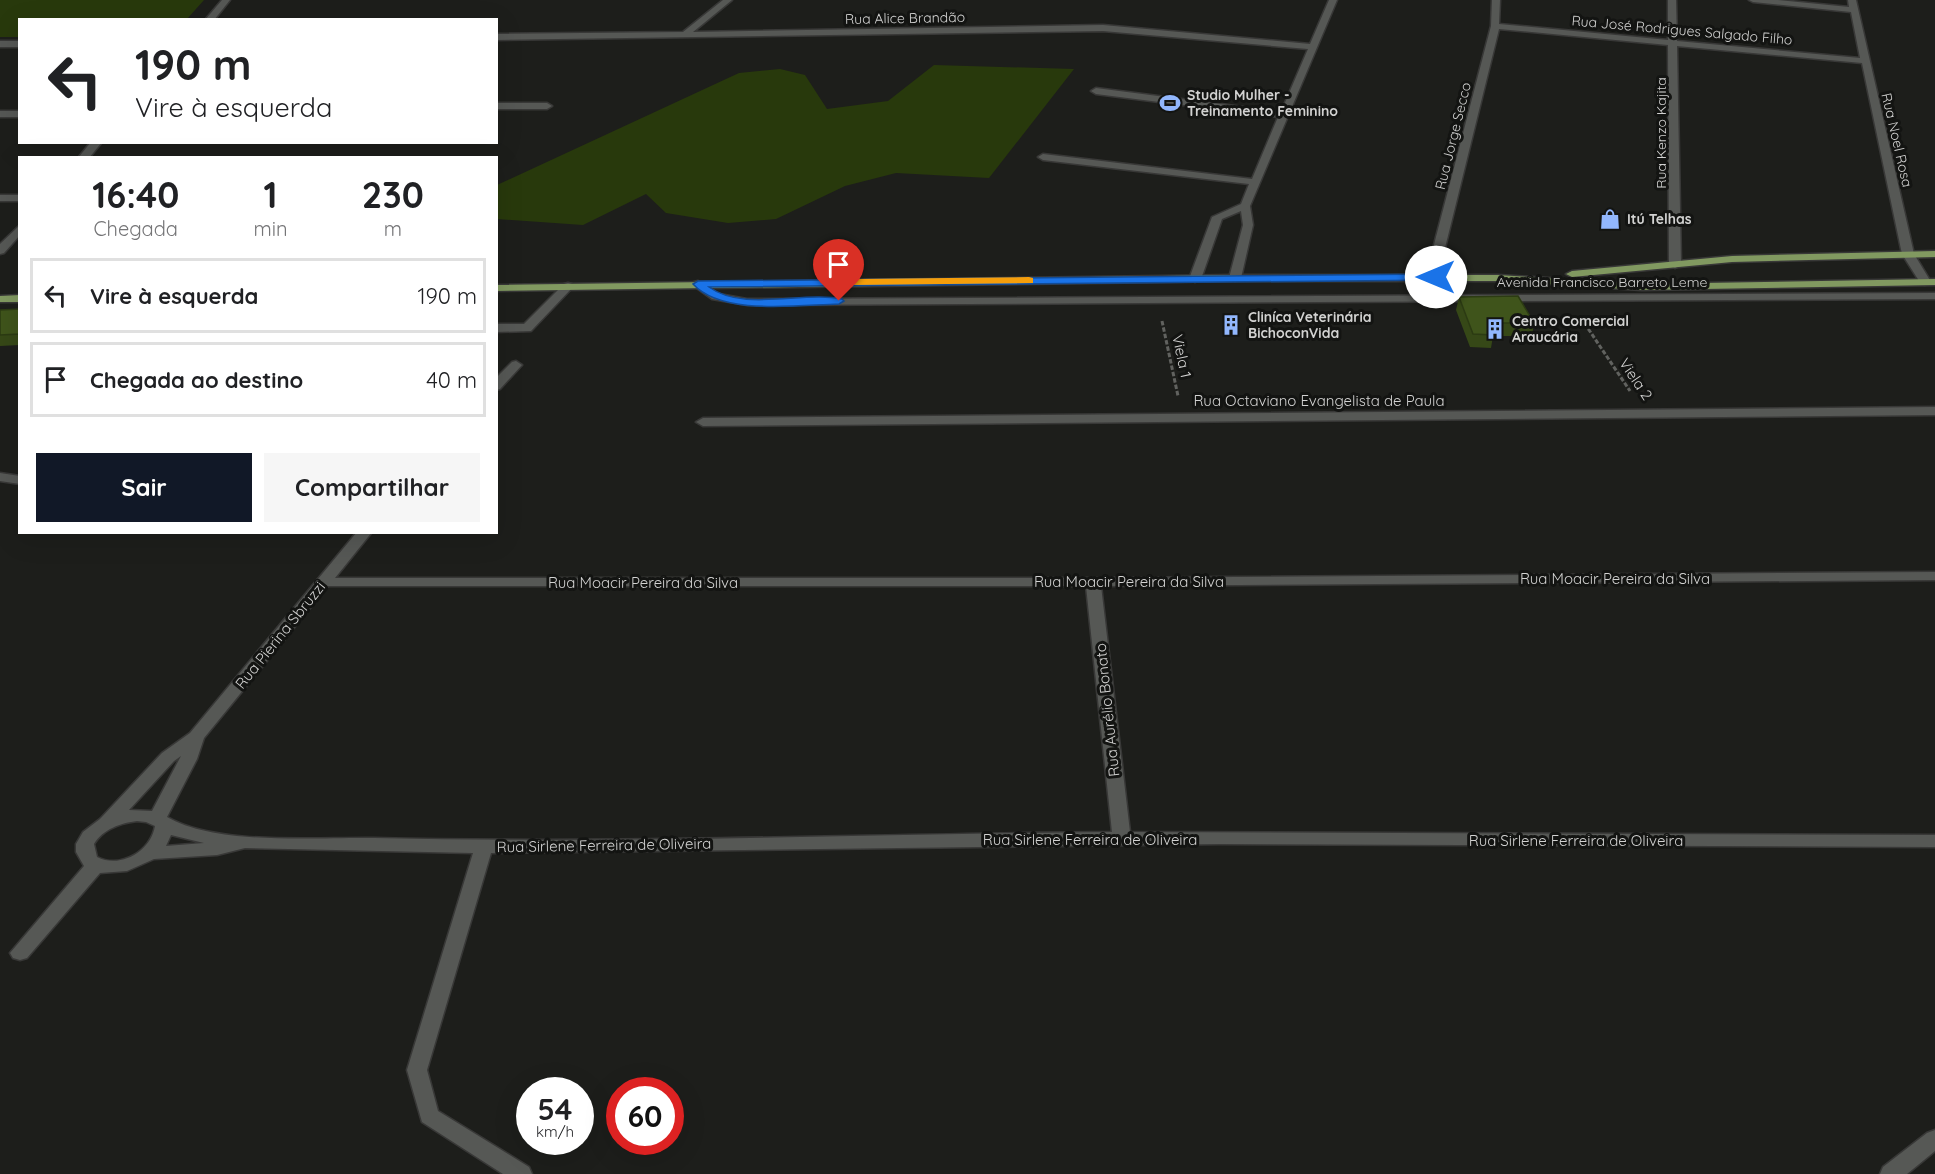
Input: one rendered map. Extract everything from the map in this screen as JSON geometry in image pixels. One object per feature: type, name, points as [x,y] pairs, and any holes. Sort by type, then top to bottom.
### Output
[{"type":"main road","name":"Avenida Francisco Barreto Leme","points":[[1498,278],[1623,272],[1732,259],[1935,254]]},
{"type":"main road","name":"Avenida Francisco Barreto Leme","points":[[498,288],[1436,277],[1498,278],[1642,287],[1930,282]]},
{"type":"main road","points":[[0,298],[18,298]]},
{"type":"street","points":[[211,18],[226,0]]},
{"type":"street","points":[[686,34],[728,0]]},
{"type":"street","points":[[1235,278],[1248,225],[1245,206],[1333,0]]},
{"type":"street","name":"Rua Jorge Secco","points":[[1436,277],[1436,260],[1495,26],[1496,0]]},
{"type":"street","name":"Rua Kenzo Kajita","points":[[1672,0],[1675,265]]},
{"type":"street","points":[[1753,0],[1853,5]]},
{"type":"street","name":"Rua Noel Rosa","points":[[1853,5],[1908,254],[1930,282]]},
{"type":"street","name":"Rua José Rodrigues Salgado Filho","points":[[1495,26],[1866,61]]},
{"type":"street","name":"Rua Alice Brandão","points":[[498,37],[1103,27],[1312,47]]},
{"type":"street","points":[[0,44],[18,44]]},
{"type":"street","points":[[1096,91],[1284,115]]},
{"type":"street","points":[[498,106],[547,106]]},
{"type":"street","points":[[0,114],[18,114]]},
{"type":"street","points":[[85,156],[95,144]]},
{"type":"street","points":[[1043,157],[1255,182]]},
{"type":"street","points":[[0,198],[18,198]]},
{"type":"street","points":[[1195,279],[1217,217],[1245,206]]},
{"type":"street","points":[[0,252],[18,230]]},
{"type":"street","name":"Avenida Francisco Barreto Leme","points":[[698,284],[716,297],[747,302],[1935,296]]},
{"type":"street","points":[[498,328],[527,328],[568,286]]},
{"type":"street","points":[[498,384],[516,365]]},
{"type":"street","name":"Rua Octaviano Evangelista de Paula","points":[[703,422],[1935,411]]},
{"type":"street","points":[[0,477],[18,480]]},
{"type":"street","name":"Rua Pierina Sbruzzi","points":[[96,865],[88,860],[85,851],[87,842],[168,757],[196,738],[363,534]]},
{"type":"street","name":"Rua Moacir Pereira da Silva","points":[[324,582],[1093,582],[1935,576]]},
{"type":"street","name":"Rua Aurélio Bonato","points":[[1093,582],[1122,838]]},
{"type":"street","name":"Rua Pierina Sbruzzi","points":[[152,854],[161,844],[165,834],[161,822],[165,798],[191,758],[196,738]]},
{"type":"street","name":"Rua Sirlene Ferreira de Oliveira","points":[[105,824],[134,815],[161,822],[185,833],[246,842],[484,847],[1122,838],[1935,841]]},
{"type":"street","name":"Rua Sirlene Ferreira de Oliveira","points":[[96,865],[109,868],[123,866],[152,854],[217,849],[246,842]]},
{"type":"street","points":[[484,847],[417,1070],[429,1116],[521,1174]]},
{"type":"street","points":[[20,953],[96,865]]},
{"type":"street","points":[[1891,1174],[1935,1139]]},
{"type":"path","name":"Viela 2","points":[[1567,297],[1645,414]]},
{"type":"path","name":"Viela 1","points":[[1158,300],[1182,418]]},
{"type":"green space","points":[[0,0],[204,0],[188,18],[18,18],[18,37],[0,37]]},
{"type":"green space","points":[[934,65],[1074,69],[989,178],[896,173],[845,186],[776,219],[728,223],[666,213],[646,194],[583,225],[498,219],[498,185],[739,73],[780,69],[805,75],[827,109],[888,101]]},
{"type":"building","points":[[1518,296],[1534,323],[1494,323],[1493,335],[1473,334],[1459,297]]},
{"type":"building","points":[[18,309],[18,334],[0,335],[0,310]]},
{"type":"slow traffic","points":[[853,282],[1029,280]]},
{"type":"place","name":"Studio Mulher - Treinamento Feminino","points":[[1170,103]]},
{"type":"place","name":"Itú Telhas","points":[[1610,219]]},
{"type":"place","name":"Cliníca Veterinária BichoconVida","points":[[1231,325]]},
{"type":"place","name":"Centro Comercial Araucária","points":[[1495,329]]},
{"type":"route","points":[[839,301],[747,302],[716,297],[698,284],[1436,277]]}]
